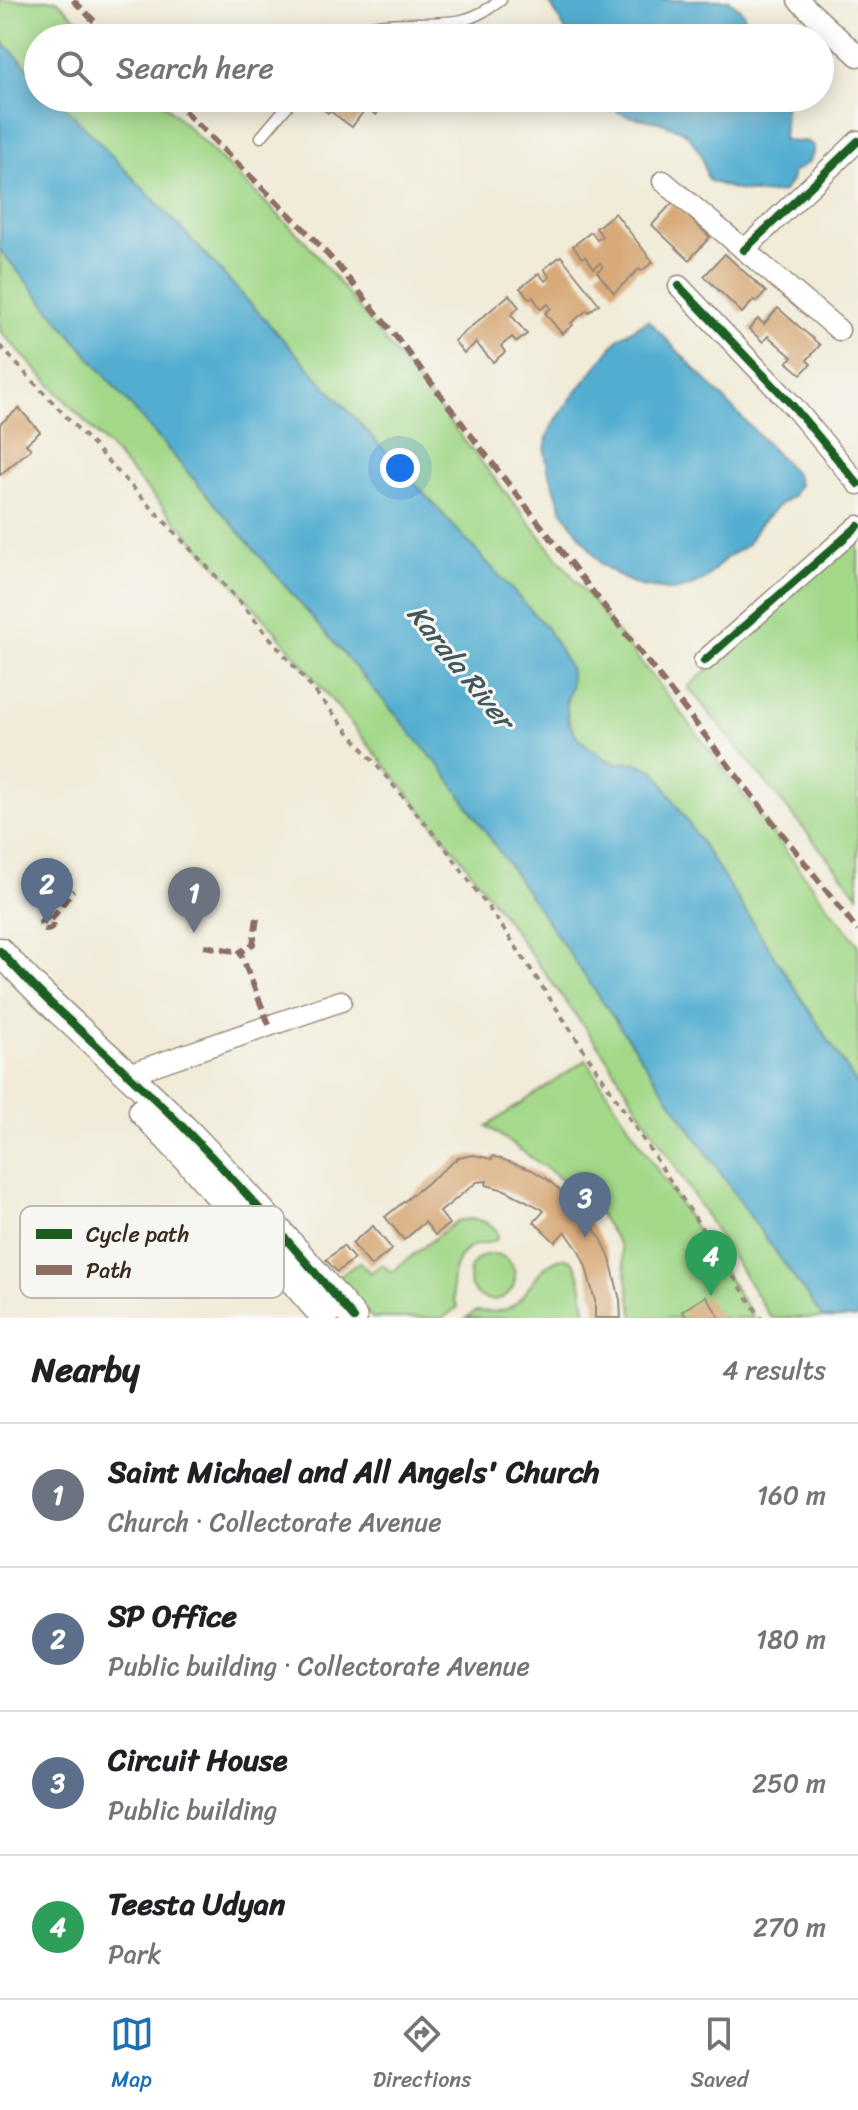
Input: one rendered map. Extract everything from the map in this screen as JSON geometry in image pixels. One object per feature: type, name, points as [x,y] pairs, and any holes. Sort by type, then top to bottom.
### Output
[{"type":"street","points":[[798,0],[824,24]]},
{"type":"street","points":[[834,34],[858,56]]},
{"type":"street","points":[[744,250],[858,141]]},
{"type":"street","points":[[663,181],[839,330]]},
{"type":"street","points":[[679,286],[793,406],[858,484]]},
{"type":"street","points":[[704,661],[858,526]]},
{"type":"street","points":[[0,951],[36,998]]},
{"type":"street","points":[[0,969],[36,998],[234,1180],[257,1206]]},
{"type":"street","points":[[121,1077],[341,1001]]},
{"type":"street","points":[[121,1077],[228,1206]]},
{"type":"street","points":[[284,1238],[354,1318]]},
{"type":"street","points":[[284,1271],[325,1318]]},
{"type":"lane","points":[[392,24],[464,20],[488,10],[501,0]]},
{"type":"lane","points":[[261,137],[282,112]]},
{"type":"path","points":[[0,346],[240,602],[445,847],[510,938],[761,1318]]},
{"type":"green space","points":[[0,0],[57,0],[82,24],[24,24],[24,68],[0,42]]},
{"type":"green space","points":[[64,112],[172,112],[307,243],[686,719],[858,944],[858,1086],[655,771],[637,764],[612,762],[582,742],[567,711],[571,687]]},
{"type":"green space","points":[[0,213],[313,587],[832,1318],[771,1318],[604,1054],[461,858],[272,627],[0,331]]},
{"type":"green space","points":[[858,536],[858,895],[688,687]]},
{"type":"green space","points":[[586,1060],[754,1318],[634,1318],[621,1247],[589,1199],[487,1126]]},
{"type":"green space","points":[[470,1219],[491,1225],[497,1231],[497,1239],[471,1247],[459,1258],[452,1283],[458,1307],[443,1318],[372,1318],[336,1278],[360,1262],[370,1273],[382,1264],[391,1272],[457,1221]]},
{"type":"green space","points":[[492,1254],[508,1261],[515,1277],[508,1293],[492,1300],[476,1293],[469,1277],[476,1261]]},
{"type":"green space","points":[[558,1259],[569,1259],[575,1264],[586,1318],[466,1318],[476,1311],[494,1312],[517,1303],[537,1276]]},
{"type":"water","points":[[548,0],[729,0],[742,11],[748,24],[562,24]]},
{"type":"water","name":"Karala River","points":[[0,39],[24,64],[24,112],[70,112],[195,243],[547,628],[571,670],[571,687],[566,701],[568,722],[579,739],[616,764],[635,762],[655,771],[858,1086],[858,1318],[823,1318],[443,770],[0,250]]},
{"type":"water","points":[[618,112],[785,112],[783,139],[810,143],[814,147],[813,153],[808,163],[793,172],[783,192],[754,193],[708,180],[701,154],[681,130]]},
{"type":"water","points":[[648,320],[795,473],[799,484],[793,496],[759,525],[747,545],[726,558],[704,580],[674,591],[641,586],[601,564],[563,512],[545,451],[552,426],[572,397],[619,338]]},
{"type":"building","points":[[331,112],[363,112],[352,127]]},
{"type":"building","points":[[673,202],[710,237],[689,260],[652,225]]},
{"type":"building","points":[[615,213],[653,262],[641,271],[639,269],[614,293],[597,272],[603,267],[600,263],[594,268],[573,246],[591,232],[597,240],[602,236],[596,228]]},
{"type":"building","points":[[725,254],[766,292],[742,313],[704,276]]},
{"type":"building","points":[[561,256],[599,304],[589,312],[587,310],[562,334],[545,313],[551,308],[548,304],[541,309],[533,297],[530,299],[520,288],[539,273],[545,281],[550,277],[544,269]]},
{"type":"building","points":[[509,295],[519,307],[511,315],[527,334],[517,342],[512,337],[501,346],[505,352],[493,362],[476,343],[464,353],[454,341]]},
{"type":"building","points":[[778,308],[820,345],[807,360],[811,364],[801,374],[787,362],[792,357],[768,336],[763,342],[749,329],[758,319],[764,324]]},
{"type":"building","points":[[19,408],[40,432],[26,444],[31,449],[0,475],[0,424]]},
{"type":"building","points":[[473,1155],[492,1159],[493,1156],[532,1170],[578,1206],[602,1240],[610,1259],[621,1318],[595,1318],[595,1301],[586,1267],[565,1231],[555,1242],[534,1222],[544,1211],[542,1209],[505,1190],[486,1185],[487,1181],[477,1182],[440,1212],[449,1224],[435,1235],[425,1222],[404,1240],[385,1217],[458,1158]]},
{"type":"building","points":[[373,1226],[392,1249],[371,1266],[352,1243]]},
{"type":"building","points":[[343,1246],[354,1259],[337,1272],[326,1260]]},
{"type":"building","points":[[706,1296],[720,1318],[687,1318],[682,1311]]},
{"type":"marked path","points":[[73,0],[97,24]]},
{"type":"marked path","points":[[185,112],[308,233],[398,339],[858,931]]},
{"type":"marked path","points":[[51,920],[73,890]]},
{"type":"marked path","points":[[47,918],[53,924],[47,930],[41,924],[47,918]]},
{"type":"marked path","points":[[257,918],[253,944],[240,952],[270,1027]]},
{"type":"marked path","points":[[204,946],[240,952]]},
{"type":"cycle path","points":[[744,250],[858,141]]},
{"type":"cycle path","points":[[679,286],[793,406],[858,484]]},
{"type":"cycle path","points":[[704,661],[858,526]]},
{"type":"cycle path","points":[[0,951],[40,993],[193,1137],[257,1206]]},
{"type":"cycle path","points":[[284,1237],[354,1318]]},
{"type":"place","name":"SP Office","points":[[47,924]]},
{"type":"place","name":"Saint Michael and All Angels' Church","points":[[194,933]]},
{"type":"place","name":"Circuit House","points":[[585,1238]]},
{"type":"place","name":"Teesta Udyan","points":[[711,1296]]}]
